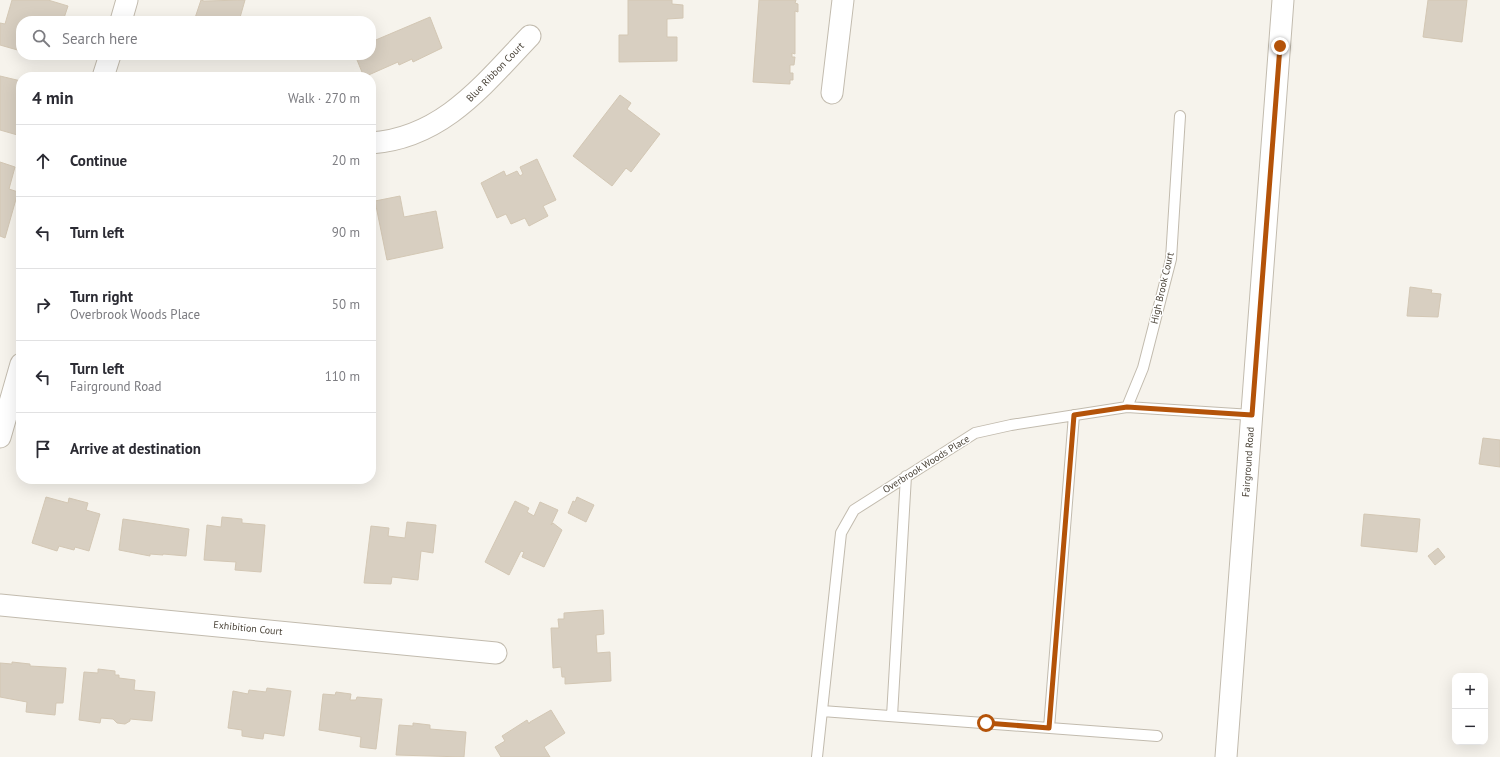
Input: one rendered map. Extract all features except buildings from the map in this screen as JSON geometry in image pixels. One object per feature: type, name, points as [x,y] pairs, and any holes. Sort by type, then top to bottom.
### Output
[{"type":"street","points":[[122,16],[127,0]]},
{"type":"street","points":[[832,93],[843,0]]},
{"type":"street","name":"Fairground Road","points":[[1226,757],[1283,0]]},
{"type":"street","name":"Blue Ribbon Court","points":[[376,142],[409,135],[440,121],[467,102],[530,36]]},
{"type":"street","points":[[105,72],[108,60]]},
{"type":"street","points":[[0,437],[16,381]]},
{"type":"street","name":"Exhibition Court","points":[[0,605],[496,653]]},
{"type":"lane","name":"High Brook Court","points":[[1127,407],[1143,368],[1171,259],[1180,116]]},
{"type":"lane","name":"Overbrook Woods Place","points":[[817,757],[841,533],[854,510],[975,433],[1127,407],[1252,415]]},
{"type":"lane","points":[[1049,728],[1074,415]]},
{"type":"lane","points":[[892,716],[906,476]]},
{"type":"lane","points":[[822,710],[1157,736]]},
{"type":"route","points":[[986,723],[1049,728],[1074,415],[1127,407],[1252,415],[1280,46]]}]
